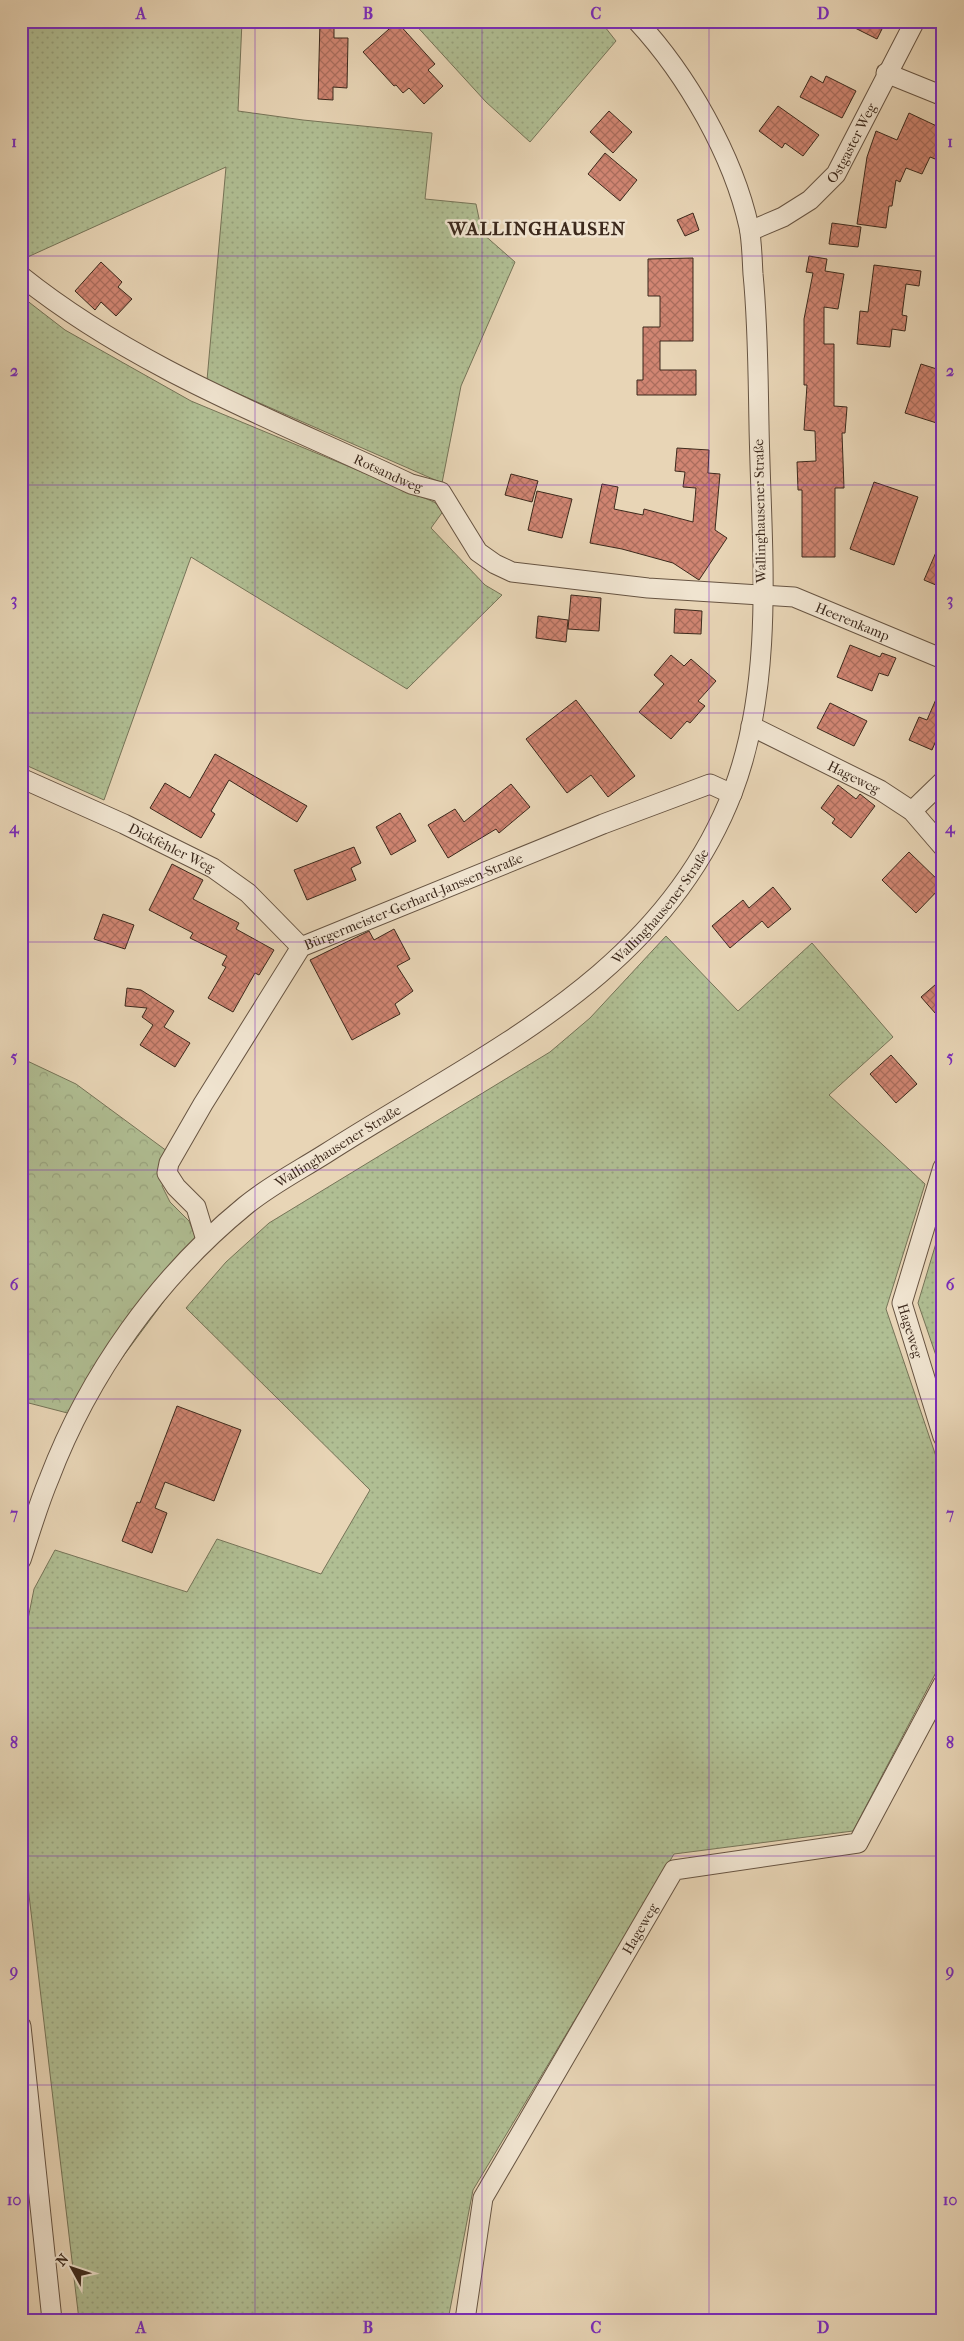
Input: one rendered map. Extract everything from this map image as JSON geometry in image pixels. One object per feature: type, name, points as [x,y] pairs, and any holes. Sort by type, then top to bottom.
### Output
[{"type":"street","name":"Wallinghausener Straße","points":[[21,1560],[49,1478],[77,1415],[110,1356],[164,1287],[206,1240],[250,1202],[534,1026],[604,972],[636,942],[669,903],[702,854],[732,794],[751,726],[759,681],[762,594],[758,356],[750,231],[740,194],[714,135],[693,96],[659,47],[637,21]]},
{"type":"street","name":"Ostgaster Weg","points":[[750,231],[783,217],[810,200],[836,174],[886,73],[915,21]]},
{"type":"street","points":[[886,73],[943,96]]},
{"type":"street","name":"Rotsandweg","points":[[21,276],[60,307],[193,384],[411,484],[441,492],[478,552],[495,564],[512,572],[648,588],[762,594]]},
{"type":"street","name":"Heerenkamp","points":[[762,594],[794,597],[943,659]]},
{"type":"street","name":"Hageweg","points":[[751,726],[880,790],[912,811],[943,847]]},
{"type":"street","name":"Dickfehler Weg","points":[[21,778],[124,824],[213,868],[248,893],[301,947]]},
{"type":"street","points":[[912,811],[943,781]]},
{"type":"street","name":"Bürgermeister-Gerhard-Janssen-Straße","points":[[206,1240],[196,1207],[176,1187],[167,1173],[169,1163],[203,1104],[301,947],[603,824],[710,784],[732,794]]},
{"type":"street","name":"Hageweg","points":[[943,1167],[902,1303],[943,1437]]},
{"type":"street","name":"Hageweg","points":[[465,2320],[483,2198],[674,1870],[858,1843],[943,1684]]},
{"type":"street","points":[[21,2026],[52,2320]]},
{"type":"green space","points":[[21,21],[242,21],[238,111],[303,120],[432,133],[425,199],[476,204],[482,233],[515,262],[461,386],[442,483],[207,380],[226,167],[21,260]]},
{"type":"green space","points":[[412,21],[588,21],[605,27],[616,41],[530,142],[486,102]]},
{"type":"green space","points":[[21,296],[65,330],[191,401],[434,502],[444,510],[431,528],[485,585],[502,595],[407,689],[191,557],[104,800],[21,763]]},
{"type":"green space","points":[[666,936],[738,1011],[812,943],[893,1037],[829,1095],[925,1184],[886,1309],[943,1477],[943,1659],[853,1831],[674,1854],[473,2190],[448,2320],[79,2320],[21,1827],[21,1654],[34,1589],[55,1550],[187,1592],[217,1539],[321,1574],[370,1490],[186,1308],[226,1262],[269,1223],[550,1052],[590,1018]]},
{"type":"green space","points":[[21,1058],[76,1084],[175,1157],[162,1186],[170,1202],[189,1221],[201,1251],[79,1416],[21,1401]]},
{"type":"green space","points":[[943,1220],[943,1376],[918,1303]]},
{"type":"building","points":[[320,21],[334,22],[334,38],[348,38],[347,88],[333,87],[333,100],[318,99]]},
{"type":"building","points":[[841,21],[886,21],[877,39]]},
{"type":"building","points":[[397,22],[435,64],[428,70],[443,86],[424,104],[409,88],[403,93],[396,85],[394,86],[363,52]]},
{"type":"building","points":[[811,76],[823,83],[826,76],[856,91],[842,118],[800,97]]},
{"type":"building","points":[[778,106],[819,135],[803,156],[785,143],[782,148],[759,131]]},
{"type":"building","points":[[609,111],[632,132],[613,153],[590,132]]},
{"type":"building","points":[[909,113],[943,129],[943,162],[930,157],[922,174],[906,168],[900,182],[896,180],[892,206],[889,206],[886,228],[857,224],[867,157],[876,131],[897,140]]},
{"type":"building","points":[[605,153],[637,180],[620,201],[588,174]]},
{"type":"building","points":[[693,213],[699,230],[685,236],[677,220]]},
{"type":"building","points":[[832,223],[861,227],[858,247],[829,244]]},
{"type":"building","points":[[809,256],[827,259],[825,271],[844,274],[838,309],[824,307],[824,344],[834,344],[834,406],[847,407],[845,433],[842,433],[844,488],[835,488],[835,557],[802,557],[802,490],[798,490],[797,462],[816,461],[815,431],[804,430],[807,385],[804,385],[804,319],[813,273],[806,272]]},
{"type":"building","points":[[693,258],[693,341],[660,341],[660,370],[696,370],[696,395],[637,395],[637,380],[643,380],[643,327],[660,327],[660,296],[648,296],[648,259]]},
{"type":"building","points":[[101,262],[122,282],[118,287],[132,299],[116,316],[101,302],[95,310],[75,291]]},
{"type":"building","points":[[874,265],[921,271],[919,286],[906,284],[902,315],[907,316],[905,331],[892,329],[890,347],[857,344],[860,311],[868,312]]},
{"type":"building","points":[[921,364],[943,371],[943,425],[905,413]]},
{"type":"building","points":[[677,448],[709,450],[708,473],[720,474],[715,530],[727,538],[699,580],[673,563],[622,549],[590,543],[602,484],[618,487],[614,509],[643,515],[644,509],[693,522],[696,488],[683,487],[685,472],[675,471]]},
{"type":"building","points":[[511,474],[538,481],[532,502],[505,495]]},
{"type":"building","points":[[874,482],[918,497],[894,565],[850,549]]},
{"type":"building","points":[[537,491],[572,499],[562,538],[528,530]]},
{"type":"building","points":[[943,536],[943,588],[924,580]]},
{"type":"building","points":[[571,595],[601,598],[599,631],[568,629]]},
{"type":"building","points":[[675,609],[702,611],[701,634],[674,633]]},
{"type":"building","points":[[538,616],[568,620],[566,642],[536,638]]},
{"type":"building","points":[[850,645],[880,657],[882,653],[896,658],[888,676],[879,673],[872,691],[837,677]]},
{"type":"building","points":[[671,655],[684,666],[691,659],[716,681],[698,701],[705,706],[690,723],[687,721],[671,739],[639,712],[664,684],[654,675]]},
{"type":"building","points":[[943,683],[943,724],[932,750],[909,740],[919,717],[927,720]]},
{"type":"building","points":[[576,700],[635,776],[608,797],[591,775],[567,793],[526,739]]},
{"type":"building","points":[[830,703],[867,721],[854,746],[817,728]]},
{"type":"building","points":[[215,754],[307,806],[297,822],[229,780],[211,811],[215,814],[201,838],[150,808],[165,783],[190,798]]},
{"type":"building","points":[[511,784],[530,807],[499,833],[496,829],[448,858],[428,825],[455,809],[464,822]]},
{"type":"building","points":[[838,785],[856,799],[860,794],[875,806],[851,838],[832,823],[835,819],[821,808]]},
{"type":"building","points":[[400,813],[416,841],[391,855],[376,827]]},
{"type":"building","points":[[354,847],[361,863],[351,868],[356,880],[307,900],[294,870]]},
{"type":"building","points":[[909,852],[943,885],[916,913],[882,880]]},
{"type":"building","points":[[172,864],[203,880],[193,899],[239,923],[236,929],[274,950],[259,975],[255,973],[233,1012],[208,998],[226,967],[222,965],[227,956],[190,938],[193,933],[149,910]]},
{"type":"building","points":[[773,887],[791,909],[768,928],[762,921],[730,948],[712,926],[743,900],[749,908]]},
{"type":"building","points":[[103,914],[134,925],[125,949],[94,939]]},
{"type":"building","points":[[394,929],[410,959],[397,966],[413,991],[395,1004],[400,1014],[352,1040],[310,960],[369,931],[374,940]]},
{"type":"building","points":[[943,978],[943,1022],[921,997]]},
{"type":"building","points":[[127,988],[141,990],[174,1011],[164,1027],[190,1043],[175,1067],[140,1045],[153,1025],[142,1017],[147,1008],[125,1006]]},
{"type":"building","points":[[891,1055],[917,1084],[896,1103],[870,1074]]},
{"type":"building","points":[[177,1406],[241,1430],[214,1501],[165,1482],[155,1508],[167,1513],[152,1553],[122,1541],[137,1502],[140,1503]]},
{"type":"district","name":"WALLINGHAUSEN","points":[[537,229]]}]
